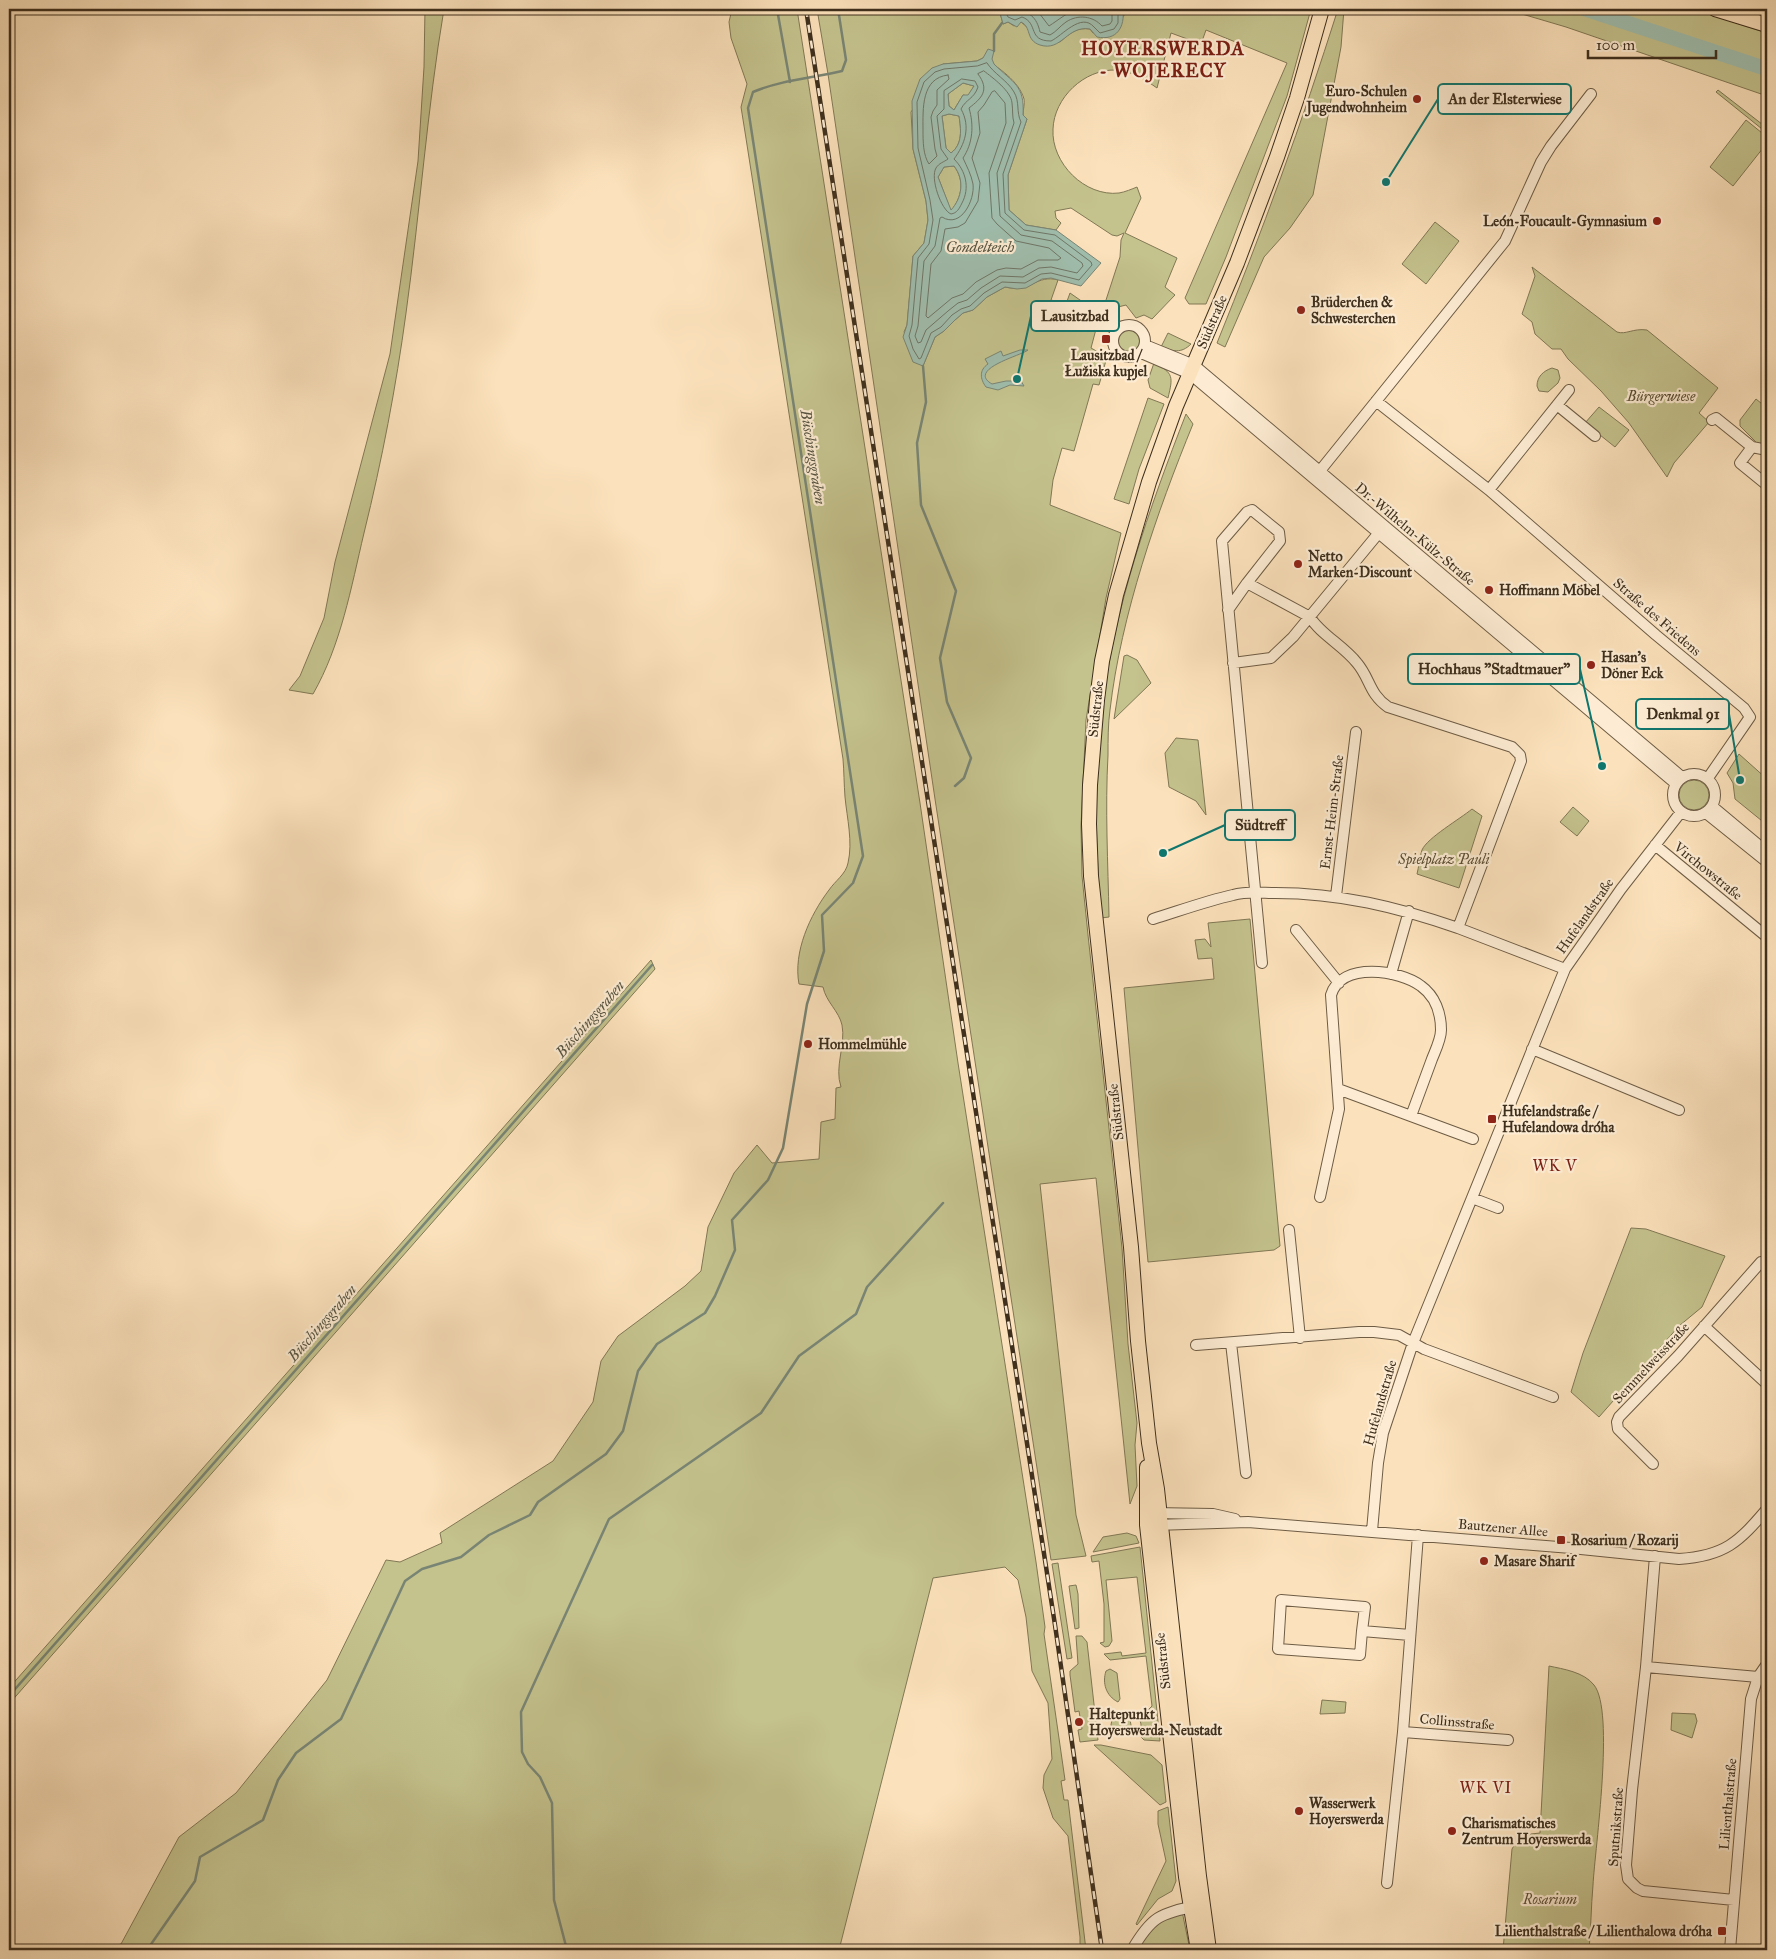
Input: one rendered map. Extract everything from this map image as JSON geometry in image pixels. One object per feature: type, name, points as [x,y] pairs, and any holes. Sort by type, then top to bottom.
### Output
[{"type":"main road","name":"Südstraße","points":[[1197,1906],[1153,1519],[1149,1443],[1138,1341],[1131,1247],[1094,920],[1089,824],[1093,738],[1101,670],[1116,595],[1149,482],[1176,406],[1237,263],[1277,157],[1297,98],[1322,9]]},
{"type":"main road","points":[[1715,9],[1767,25]]},
{"type":"main road","points":[[1197,1906],[1198,1950]]},
{"type":"main road","points":[[1197,1906],[1209,1950]]},
{"type":"street","points":[[1318,472],[1505,242],[1541,162],[1591,94]]},
{"type":"street","name":"Dr.-Wilhelm-Külz-Straße","points":[[1143,349],[1192,370],[1318,472],[1381,530]]},
{"type":"street","name":"Dr.-Wilhelm-Külz-Straße","points":[[1192,370],[1679,781]]},
{"type":"street","points":[[1489,490],[1569,390]]},
{"type":"street","name":"Straße des Friedens","points":[[1376,401],[1489,490],[1748,712],[1750,717],[1708,778]]},
{"type":"street","points":[[1557,405],[1595,436]]},
{"type":"street","points":[[1712,420],[1716,418],[1752,447],[1767,450]]},
{"type":"street","points":[[1752,447],[1740,463],[1767,485]]},
{"type":"street","points":[[1228,610],[1280,541],[1279,532],[1252,510],[1247,512],[1222,541],[1228,610],[1233,663],[1262,963]]},
{"type":"street","points":[[1233,663],[1271,658],[1293,637],[1381,530]]},
{"type":"street","points":[[1248,583],[1310,617],[1315,624],[1344,648],[1357,662],[1373,693],[1388,707],[1512,747],[1520,755],[1521,761],[1458,928]]},
{"type":"street","name":"Ernst-Heim-Straße","points":[[1336,896],[1356,732]]},
{"type":"street","points":[[1695,773],[1708,778],[1715,791],[1709,809],[1694,816],[1681,812],[1673,799],[1679,781],[1695,773]]},
{"type":"street","points":[[1709,809],[1767,852]]},
{"type":"street","points":[[1709,809],[1767,862]]},
{"type":"street","name":"Hufelandstraße","points":[[1372,1531],[1381,1446],[1391,1406],[1413,1343],[1565,969],[1621,889],[1681,812]]},
{"type":"street","name":"Virchowstraße","points":[[1655,845],[1767,937]]},
{"type":"street","points":[[1153,919],[1234,894],[1336,896],[1409,912],[1458,928],[1565,969]]},
{"type":"street","points":[[1391,974],[1409,912]]},
{"type":"street","points":[[1296,930],[1339,983]]},
{"type":"street","points":[[1320,1196],[1339,1109],[1331,998],[1333,989],[1351,975],[1364,971],[1391,974],[1421,986],[1433,998],[1440,1018],[1440,1037],[1411,1116]]},
{"type":"street","points":[[1532,1049],[1679,1110]]},
{"type":"street","points":[[1338,1089],[1473,1139]]},
{"type":"street","points":[[1472,1198],[1498,1208]]},
{"type":"street","points":[[1289,1230],[1300,1338]]},
{"type":"street","name":"Semmelweisstraße","points":[[1653,1464],[1621,1433],[1617,1422],[1619,1417],[1761,1262]]},
{"type":"street","name":"Semmelweisstraße","points":[[1704,1326],[1767,1384]]},
{"type":"street","points":[[1196,1345],[1374,1332],[1399,1335],[1413,1343],[1477,1370],[1553,1397]]},
{"type":"street","points":[[1231,1343],[1246,1473]]},
{"type":"street","name":"Bautzener Allee","points":[[1153,1519],[1248,1522],[1697,1558],[1720,1551],[1744,1536],[1767,1509]]},
{"type":"street","name":"Collinsstraße","points":[[1387,1883],[1403,1732],[1418,1535]]},
{"type":"street","name":"Sputnikstraße","points":[[1655,1556],[1646,1666],[1632,1790],[1626,1866],[1628,1879],[1643,1891],[1734,1900]]},
{"type":"street","points":[[1281,1600],[1365,1606],[1362,1631],[1360,1655],[1278,1649],[1281,1600]]},
{"type":"street","points":[[1362,1631],[1410,1635]]},
{"type":"street","name":"Lilienthalstraße","points":[[1730,1950],[1750,1709],[1754,1685],[1767,1664]]},
{"type":"street","points":[[1646,1666],[1758,1677]]},
{"type":"street","name":"Collinsstraße","points":[[1403,1732],[1508,1740]]},
{"type":"street","points":[[1132,1950],[1143,1931],[1161,1915],[1197,1906]]},
{"type":"green space","points":[[425,9],[444,9],[406,313],[383,451],[350,595],[331,656],[313,694],[289,690],[300,676],[324,618],[335,562],[390,354],[418,161],[424,67]]},
{"type":"green space","points":[[732,9],[797,9],[1036,1562],[1045,1627],[1044,1634],[1065,1780],[1061,1781],[1064,1800],[1068,1800],[1086,1950],[1080,1950],[1068,1836],[1053,1818],[1043,1788],[1044,1775],[1052,1759],[1048,1703],[1032,1671],[1026,1617],[1018,1580],[1005,1567],[933,1578],[839,1950],[99,1950],[121,1944],[179,1837],[236,1793],[327,1680],[386,1560],[400,1562],[442,1543],[440,1533],[553,1461],[593,1402],[601,1361],[618,1336],[685,1286],[701,1271],[708,1227],[734,1173],[757,1145],[772,1163],[819,1159],[821,1122],[835,1119],[836,1088],[841,1087],[839,1064],[843,1040],[842,1025],[823,987],[799,984],[798,959],[805,934],[815,911],[831,887],[843,874],[848,863],[850,838],[843,759],[741,107],[747,84],[731,38],[729,22]]},
{"type":"green space","points":[[817,9],[999,9],[1003,24],[1008,22],[1014,26],[1021,22],[1028,28],[1060,42],[1070,33],[1077,30],[1090,29],[1093,33],[1124,16],[1123,9],[1311,9],[1287,96],[1226,257],[1206,304],[1189,304],[1185,298],[1287,63],[1206,30],[1201,44],[1171,33],[1157,88],[1127,72],[1116,70],[1104,71],[1082,80],[1065,96],[1059,107],[1053,129],[1054,142],[1064,165],[1072,175],[1083,183],[1106,193],[1119,193],[1137,187],[1141,198],[1125,233],[1177,258],[1165,287],[1175,295],[1152,319],[1144,315],[1136,318],[1126,305],[1114,308],[1106,300],[1120,257],[1121,240],[1124,233],[1117,236],[1112,235],[1071,208],[1055,211],[1056,218],[1061,223],[1056,230],[1026,225],[1009,210],[1008,175],[1027,119],[1023,115],[1024,101],[1021,92],[1013,80],[983,58],[977,61],[943,64],[911,112],[913,149],[926,201],[928,220],[924,243],[913,256],[907,325],[904,332],[923,366],[935,337],[963,313],[973,310],[987,297],[1005,287],[1021,288],[1044,279],[1058,280],[1051,300],[1066,304],[1070,293],[1100,314],[1091,348],[1107,357],[1099,385],[1093,384],[1074,451],[1062,448],[1053,480],[1050,505],[1121,533],[1106,598],[1086,720],[1081,826],[1082,876],[1122,1248],[1128,1344],[1137,1423],[1135,1445],[1137,1486],[1130,1504],[1096,1178],[1040,1184],[1076,1515],[1086,1556],[1051,1560]]},
{"type":"green space","points":[[1338,9],[1344,9],[1341,47],[1313,195],[1290,228],[1264,257],[1225,347],[1217,343],[1281,177]]},
{"type":"green space","points":[[1505,9],[1693,9],[1767,33],[1767,96],[1566,27]]},
{"type":"green space","points":[[963,83],[974,86],[968,96],[963,95],[954,110],[949,106],[948,94]]},
{"type":"green space","points":[[1718,90],[1767,128],[1767,133],[1716,92]]},
{"type":"green space","points":[[949,114],[959,116],[960,126],[958,145],[951,153],[946,148],[942,116]]},
{"type":"green space","points":[[1746,120],[1767,137],[1767,143],[1733,186],[1710,167]]},
{"type":"green space","points":[[954,166],[960,177],[961,189],[958,200],[951,211],[938,177],[944,167]]},
{"type":"green space","points":[[1435,222],[1459,241],[1426,284],[1402,264]]},
{"type":"green space","name":"Bürgerwiese","points":[[1532,267],[1617,332],[1647,330],[1718,388],[1699,413],[1709,422],[1674,463],[1667,477],[1629,423],[1601,391],[1568,359],[1561,349],[1552,349],[1535,334],[1532,322],[1522,314],[1535,276]]},
{"type":"green space","points":[[1129,330],[1137,333],[1140,341],[1137,349],[1129,352],[1121,349],[1118,341],[1121,333]]},
{"type":"green space","points":[[1168,333],[1191,344],[1180,350],[1161,347]]},
{"type":"green space","points":[[1154,363],[1169,373],[1171,385],[1168,398],[1150,388],[1148,380]]},
{"type":"green space","points":[[1552,368],[1558,370],[1560,378],[1558,383],[1548,392],[1539,391],[1537,383],[1539,377]]},
{"type":"green space","points":[[1148,398],[1164,404],[1139,469],[1129,504],[1114,499]]},
{"type":"green space","points":[[1756,399],[1767,408],[1767,443],[1758,444],[1740,426],[1740,420]]},
{"type":"green space","points":[[1599,407],[1629,430],[1615,447],[1585,423]]},
{"type":"green space","points":[[1186,414],[1193,424],[1166,492],[1142,564],[1115,674],[1109,721],[1107,775],[1109,917],[1101,918],[1096,788],[1099,735],[1108,671],[1124,596],[1146,522]]},
{"type":"green space","points":[[1127,655],[1137,660],[1151,683],[1114,719],[1124,656]]},
{"type":"green space","points":[[1176,738],[1198,740],[1206,815],[1196,801],[1169,787],[1165,753]]},
{"type":"green space","points":[[1739,754],[1767,779],[1767,825],[1735,799],[1733,783],[1727,773]]},
{"type":"green space","points":[[1694,780],[1705,784],[1709,795],[1705,806],[1694,810],[1683,806],[1679,795],[1683,784]]},
{"type":"green space","points":[[1573,807],[1589,821],[1577,836],[1560,822]]},
{"type":"green space","name":"Spielplatz Pauli","points":[[1472,809],[1482,816],[1459,888],[1417,874],[1421,853],[1425,845]]},
{"type":"green space","points":[[1250,919],[1280,1246],[1274,1250],[1148,1262],[1124,988],[1214,979],[1212,958],[1198,959],[1195,940],[1205,939],[1211,947],[1208,923]]},
{"type":"green space","points":[[651,960],[655,969],[9,1704],[9,1688]]},
{"type":"green space","points":[[1631,1228],[1646,1229],[1725,1256],[1702,1307],[1679,1326],[1599,1417],[1571,1392],[1583,1353]]},
{"type":"green space","points":[[1127,1533],[1136,1536],[1139,1543],[1093,1552],[1103,1537]]},
{"type":"green space","points":[[1140,1547],[1160,1741],[1144,1740],[1140,1736],[1141,1724],[1139,1717],[1143,1711],[1148,1710],[1152,1706],[1146,1656],[1110,1660],[1104,1654],[1121,1652],[1122,1656],[1146,1653],[1137,1577],[1106,1580],[1112,1641],[1109,1646],[1105,1647],[1100,1643],[1104,1642],[1104,1604],[1099,1561],[1092,1562],[1091,1556]]},
{"type":"green space","points":[[1058,1563],[1072,1658],[1067,1659],[1052,1564]]},
{"type":"green space","points":[[1076,1585],[1079,1628],[1075,1629],[1069,1586]]},
{"type":"green space","points":[[1076,1636],[1082,1636],[1087,1642],[1098,1740],[1080,1742],[1078,1730],[1082,1729],[1079,1711],[1075,1712],[1070,1675],[1070,1671],[1078,1664]]},
{"type":"green space","name":"Rosarium","points":[[1549,1666],[1585,1677],[1594,1685],[1600,1700],[1603,1722],[1602,1781],[1589,1950],[1503,1950],[1512,1849],[1518,1839],[1540,1833]]},
{"type":"green space","points":[[1110,1669],[1117,1673],[1120,1699],[1118,1702],[1110,1696],[1106,1689],[1106,1671]]},
{"type":"green space","points":[[1322,1700],[1346,1702],[1345,1713],[1320,1714]]},
{"type":"green space","points":[[1672,1713],[1695,1714],[1697,1721],[1692,1738],[1671,1730]]},
{"type":"green space","points":[[1121,1715],[1128,1718],[1131,1725],[1128,1732],[1121,1735],[1114,1732],[1111,1725],[1114,1718]]},
{"type":"green space","points":[[1094,1745],[1151,1755],[1162,1765],[1166,1802],[1160,1805]]},
{"type":"green space","points":[[1168,1807],[1176,1881],[1172,1891],[1158,1899],[1137,1925],[1166,1861],[1158,1824],[1158,1811]]},
{"type":"green space","points":[[1182,1911],[1190,1950],[1137,1950],[1154,1924]]},
{"type":"water","points":[[999,9],[1123,9],[1123,22],[1115,35],[1110,37],[1097,37],[1090,29],[1082,29],[1070,34],[1054,45],[1048,46],[1035,43],[1021,22],[1017,27],[1008,22],[1003,24]]},
{"type":"water","name":"Gondelteich","points":[[988,49],[994,51],[992,59],[994,64],[1020,91],[1023,115],[1027,119],[1008,175],[1009,210],[1026,225],[1056,230],[1101,263],[1081,286],[1051,278],[1042,279],[1026,288],[1005,287],[987,297],[973,310],[963,313],[935,337],[923,366],[913,362],[903,337],[907,325],[913,256],[924,243],[928,220],[926,201],[913,149],[912,101],[920,79],[932,68],[943,64],[977,61],[983,58]],"holes":[[[963,83],[974,86],[968,95],[963,95],[954,110],[949,106],[948,94]],[[949,114],[959,116],[961,131],[959,141],[951,153],[946,148],[942,116]],[[954,166],[961,183],[958,200],[951,210],[938,177],[944,167]]]},
{"type":"water","points":[[1020,350],[1028,350],[998,363],[986,373],[986,378],[992,384],[1006,381],[1021,381],[1024,386],[1010,385],[998,390],[986,387],[981,375],[983,369],[988,364],[985,359],[1001,351],[1003,356]]},
{"type":"waterway","points":[[777,9],[790,82]]},
{"type":"waterway","points":[[147,1950],[195,1881],[200,1857],[263,1820],[278,1780],[296,1753],[341,1719],[405,1581],[422,1569],[461,1557],[489,1535],[530,1515],[538,1502],[606,1454],[623,1431],[638,1371],[657,1344],[705,1313],[715,1296],[735,1250],[732,1220],[768,1180],[783,1148],[807,1004],[824,951],[822,915],[853,883],[863,856],[748,108],[753,92],[786,82],[842,71],[846,60],[838,9]]},
{"type":"waterway","points":[[1585,9],[1767,69]]},
{"type":"waterway","points":[[994,51],[994,34],[1002,23]]},
{"type":"waterway","points":[[923,366],[926,402],[917,443],[921,505],[956,591],[940,658],[947,702],[971,758],[964,778],[955,786]]},
{"type":"waterway","name":"Büschingsgraben","points":[[9,1696],[652,965]]},
{"type":"waterway","points":[[567,1950],[554,1900],[552,1803],[540,1777],[528,1764],[522,1752],[521,1712],[609,1519],[761,1413],[799,1356],[856,1314],[867,1287],[943,1203]]},
{"type":"railway","points":[[806,9],[1055,1625],[1102,1950]]},
{"type":"place","name":"Euro-Schulen Jugendwohnheim","points":[[1417,99]]},
{"type":"place","name":"An der Elsterwiese","points":[[1386,182]]},
{"type":"place","name":"León-Foucault-Gymnasium","points":[[1657,221]]},
{"type":"place","name":"Brüderchen & Schwesterchen","points":[[1301,310]]},
{"type":"place","name":"Lausitzbad / Łužiska kupjel","points":[[1106,339]]},
{"type":"place","name":"Lausitzbad","points":[[1017,379]]},
{"type":"place","name":"Netto Marken-Discount","points":[[1298,564]]},
{"type":"place","name":"Hoffmann Möbel","points":[[1489,590]]},
{"type":"place","name":"Hasan's Döner Eck","points":[[1591,665]]},
{"type":"place","name":"Hochhaus \"Stadtmauer\"","points":[[1602,766]]},
{"type":"place","name":"Denkmal 91","points":[[1740,780]]},
{"type":"place","name":"Südtreff","points":[[1163,853]]},
{"type":"place","name":"Hommelmühle","points":[[808,1044]]},
{"type":"place","name":"Hufelandstraße / Hufelandowa dróha","points":[[1492,1119]]},
{"type":"place","name":"Rosarium / Rozarij","points":[[1561,1540]]},
{"type":"place","name":"Masare Sharif","points":[[1484,1561]]},
{"type":"place","name":"Haltepunkt Hoyerswerda-Neustadt","points":[[1079,1722]]},
{"type":"place","name":"Wasserwerk Hoyerswerda","points":[[1299,1811]]},
{"type":"place","name":"Charismatisches Zentrum Hoyerswerda","points":[[1452,1831]]},
{"type":"place","name":"Lilienthalstraße / Lilienthalowa dróha","points":[[1722,1931]]},
{"type":"district","name":"HOYERSWERDA - WOJERECY","points":[[1163,59]]},
{"type":"district","name":"WK V","points":[[1555,1165]]},
{"type":"district","name":"WK VI","points":[[1486,1787]]}]
